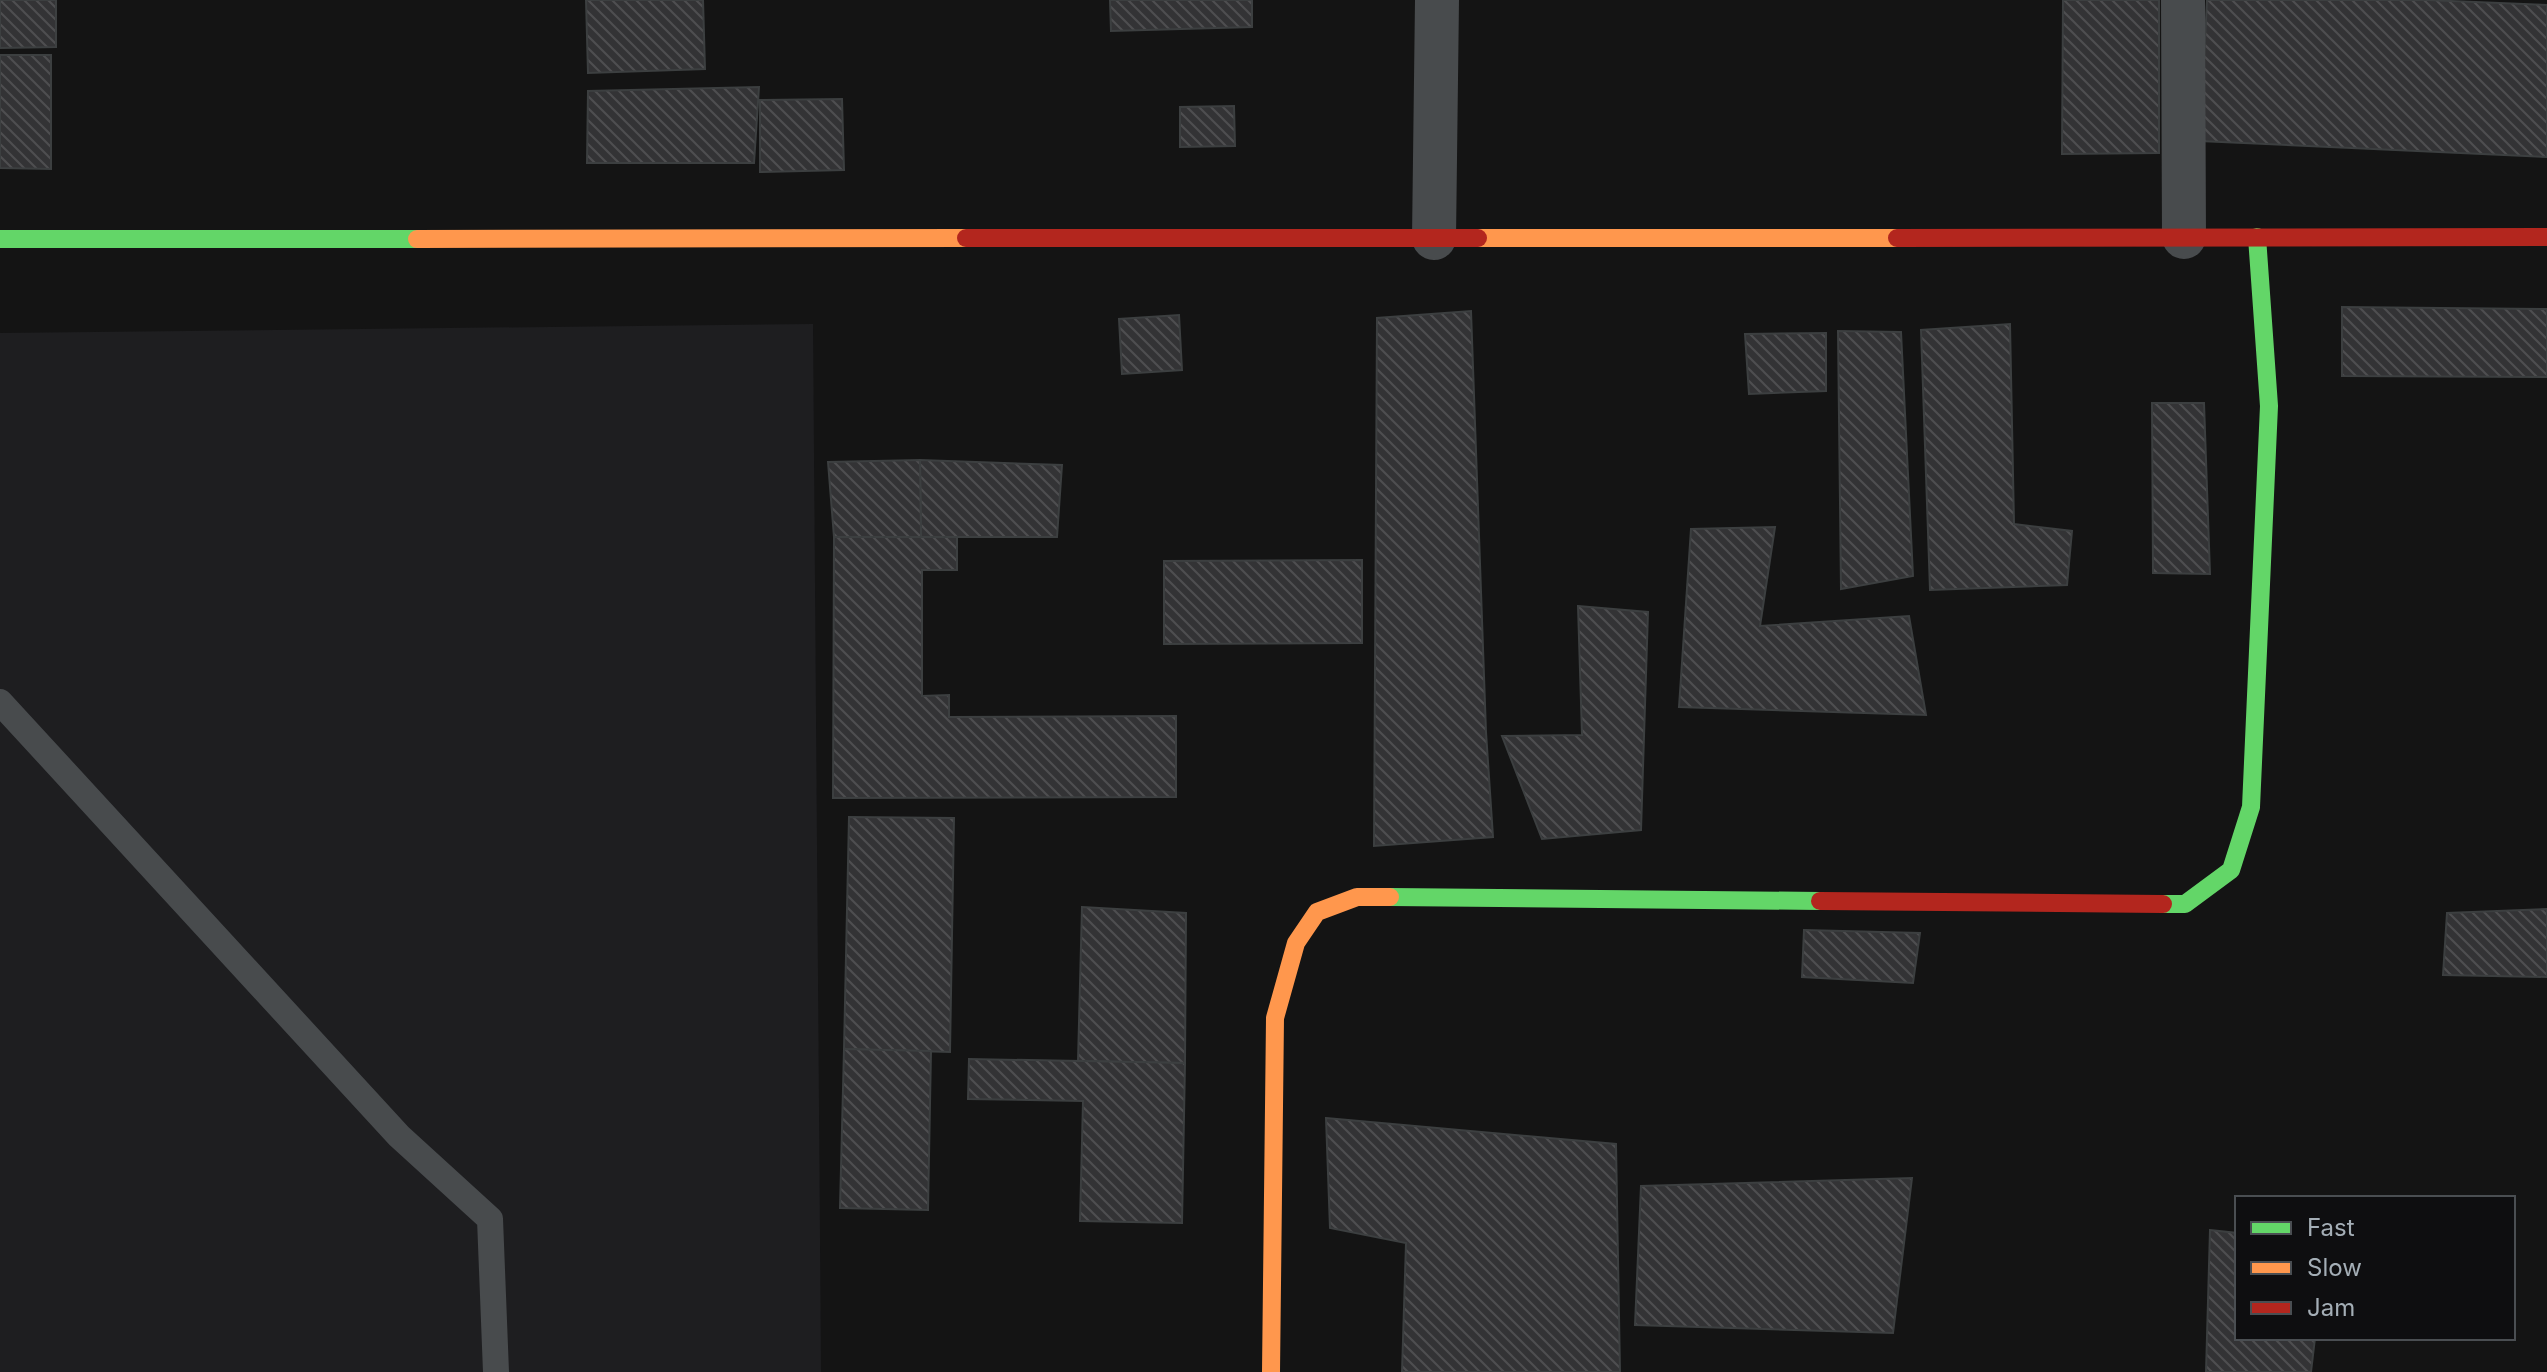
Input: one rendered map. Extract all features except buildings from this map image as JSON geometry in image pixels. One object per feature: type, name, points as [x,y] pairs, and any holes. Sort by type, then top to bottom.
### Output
[{"type":"main road","points":[[1271,1372],[1275,1018],[1296,943],[1317,912],[1357,897],[2185,904],[2231,870],[2251,807],[2268,421],[2257,237]]},
{"type":"main road","points":[[0,239],[2547,237]]},
{"type":"street","points":[[1434,238],[1437,0]]},
{"type":"street","points":[[2183,0],[2184,237]]},
{"type":"lane","points":[[0,702],[399,1136],[490,1219],[496,1372]]},
{"type":"shaded area","points":[[813,324],[821,1372],[0,1372],[0,333]]},
{"type":"traffic: fast","points":[[2163,904],[2185,904],[2231,870],[2251,807],[2269,406],[2257,237]]},
{"type":"traffic: fast","points":[[0,239],[417,239]]},
{"type":"traffic: fast","points":[[1390,897],[1820,901]]},
{"type":"traffic: slow","points":[[417,239],[966,238]]},
{"type":"traffic: slow","points":[[1478,238],[1897,238]]},
{"type":"traffic: slow","points":[[1271,1372],[1275,1018],[1296,943],[1317,912],[1357,897],[1390,897]]},
{"type":"traffic: jam","points":[[1897,238],[2547,237]]},
{"type":"traffic: jam","points":[[966,238],[1478,238]]},
{"type":"traffic: jam","points":[[1820,901],[2163,904]]}]
